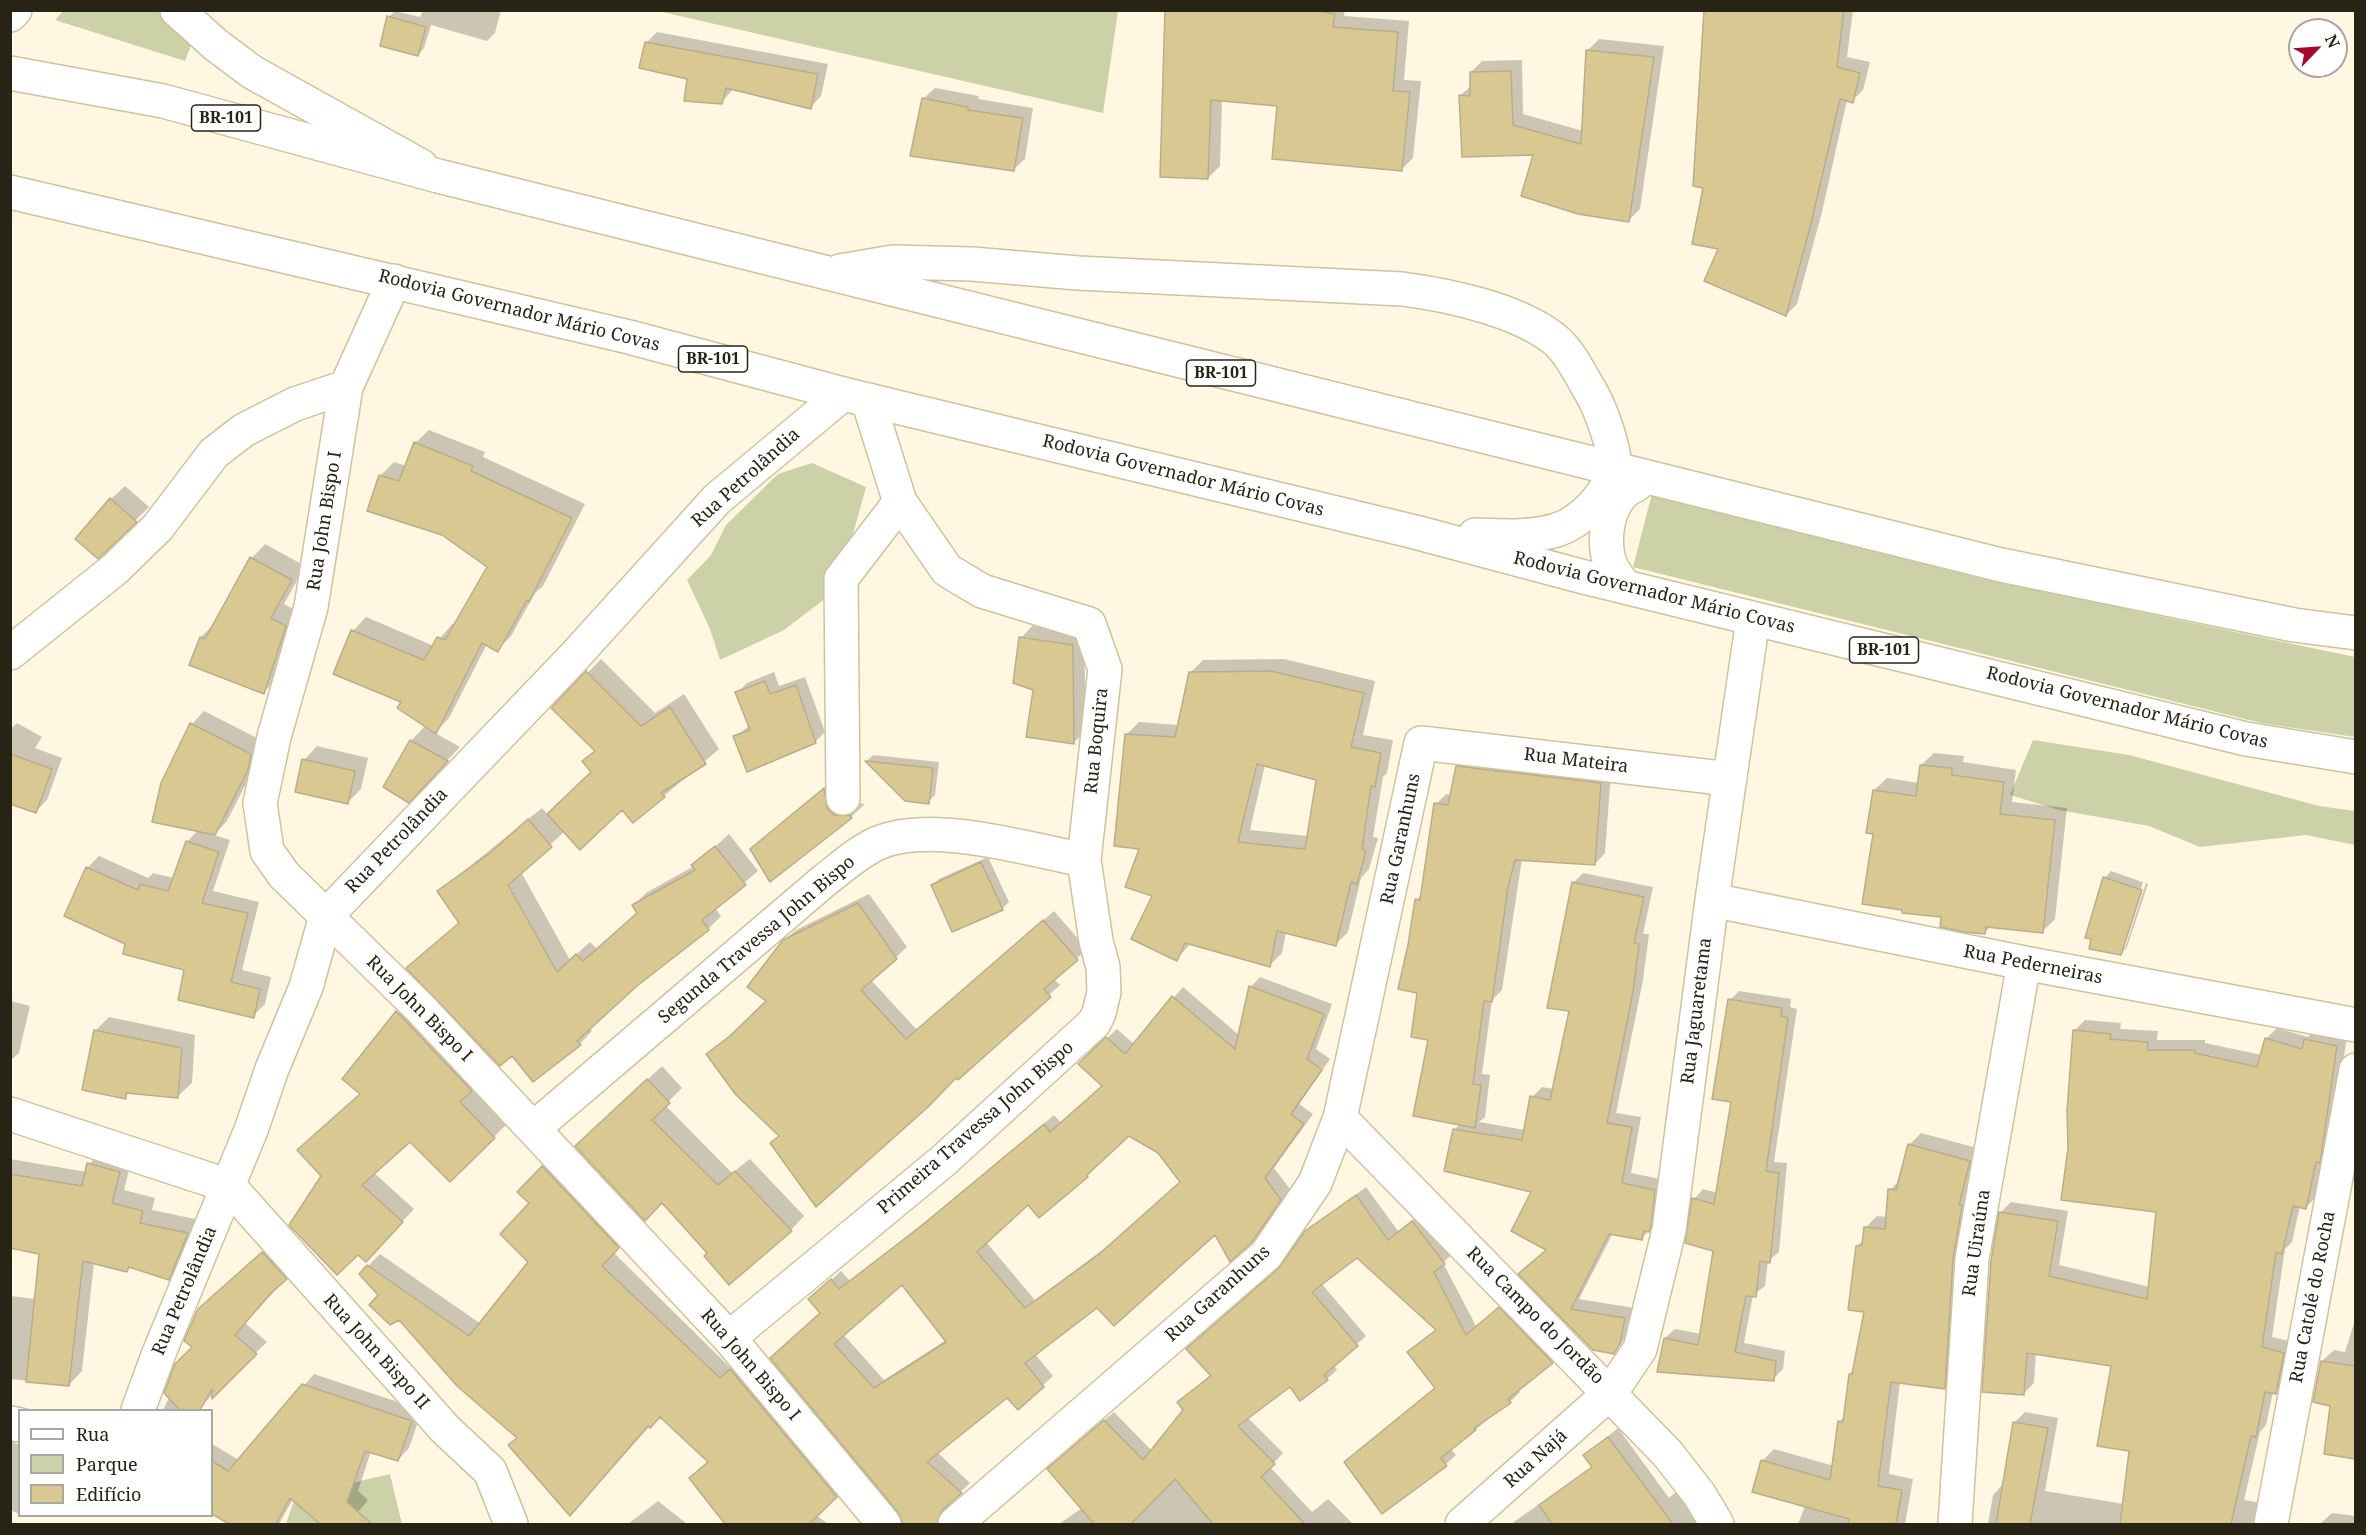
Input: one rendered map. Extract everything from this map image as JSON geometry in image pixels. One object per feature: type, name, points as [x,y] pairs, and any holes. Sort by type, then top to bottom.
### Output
[{"type":"main road","points":[[10,15],[15,10]]},
{"type":"main road","points":[[177,10],[216,45],[252,72],[438,176]]},
{"type":"main road","name":"BR-101","points":[[10,74],[163,100],[438,176],[1227,374],[1615,467],[2001,565],[2294,625],[2355,633]]},
{"type":"main road","name":"Rodovia Governador Mário Covas","points":[[10,192],[629,337],[855,397],[1415,532],[1753,619],[2246,739],[2355,757]]},
{"type":"main road","points":[[829,273],[893,262],[972,264],[1078,273],[1402,289],[1440,294],[1526,323],[1554,339],[1573,363],[1602,413],[1615,467],[1601,495],[1578,520],[1558,530],[1513,537],[1415,532]]},
{"type":"main road","name":"Rua John Bispo I","points":[[394,281],[346,387],[311,607],[274,737],[260,803],[267,851],[284,874],[420,1008],[729,1338],[884,1524]]},
{"type":"main road","points":[[10,653],[115,569],[158,527],[214,453],[244,430],[296,404],[346,387]]},
{"type":"main road","points":[[843,798],[841,579],[900,502],[855,397]]},
{"type":"main road","name":"Rua Petrolândia","points":[[138,1409],[159,1353],[229,1186],[272,1069],[306,987],[326,916],[574,657],[717,500],[855,397]]},
{"type":"main road","points":[[1625,587],[1612,568],[1605,543],[1608,523],[1618,501],[1632,487],[1655,478]]},
{"type":"main road","name":"Rua Boquira","points":[[900,502],[947,570],[982,591],[1089,624],[1105,669],[1084,860]]},
{"type":"main road","name":"Rua Jaguaretama","points":[[1611,1392],[1640,1349],[1669,1230],[1712,900],[1753,619]]},
{"type":"main road","name":"Rua Mateira","points":[[1421,743],[1730,778]]},
{"type":"main road","name":"Rua Garanhuns","points":[[956,1524],[1266,1255],[1315,1183],[1340,1118],[1421,743]]},
{"type":"main road","name":"Segunda Travessa John Bispo","points":[[534,1128],[843,866],[879,843],[914,835],[942,834],[1084,860]]},
{"type":"main road","name":"Primeira Travessa John Bispo","points":[[729,1338],[943,1161],[1094,1023],[1104,992],[1103,967],[1096,941],[1084,860]]},
{"type":"main road","name":"Rua Pederneiras","points":[[1712,900],[2024,963],[2355,1025]]},
{"type":"main road","name":"Rua Uiraúna","points":[[1955,1524],[1972,1259],[2024,963]]},
{"type":"main road","name":"Rua Catolé do Rocha","points":[[2271,1524],[2355,1070]]},
{"type":"main road","points":[[10,1114],[229,1186]]},
{"type":"main road","name":"Rua Campo do Jordão","points":[[1340,1118],[1611,1392],[1674,1461],[1699,1494],[1717,1524]]},
{"type":"main road","name":"Rua John Bispo II","points":[[229,1186],[446,1430],[490,1471],[511,1524]]},
{"type":"main road","name":"Rua Najá","points":[[1462,1524],[1611,1392]]},
{"type":"green space","points":[[63,11],[160,11],[193,40],[185,61],[55,20]]},
{"type":"green space","points":[[658,11],[1118,11],[1103,113]]},
{"type":"green space","points":[[812,463],[866,487],[838,589],[784,630],[720,660],[710,629],[687,580],[711,555],[726,525],[778,474]]},
{"type":"green space","points":[[1653,490],[2135,611],[2355,657],[2355,737],[2261,723],[1633,567]]},
{"type":"green space","points":[[2033,740],[2129,755],[2319,806],[2355,811],[2355,845],[2306,835],[2200,847],[2149,826],[2059,810],[2010,795]]},
{"type":"green space","points":[[390,1474],[402,1524],[286,1524],[299,1486],[334,1487]]},
{"type":"building","points":[[1165,10],[1313,10],[1335,14],[1333,27],[1398,32],[1393,91],[1410,92],[1402,171],[1272,159],[1277,106],[1211,100],[1208,179],[1160,177]]},
{"type":"building","points":[[1704,10],[1844,10],[1837,67],[1860,73],[1853,103],[1840,99],[1811,224],[1786,316],[1704,281],[1718,249],[1692,244],[1703,188],[1693,186]]},
{"type":"building","points":[[387,16],[426,27],[418,56],[380,46]]},
{"type":"building","points":[[645,42],[818,74],[811,109],[726,88],[722,104],[684,101],[687,79],[639,68]]},
{"type":"building","points":[[1586,50],[1654,57],[1629,222],[1578,214],[1521,196],[1533,155],[1462,157],[1459,95],[1470,96],[1470,72],[1511,71],[1513,125],[1581,144]]},
{"type":"building","points":[[922,98],[968,107],[968,110],[1023,118],[1014,171],[910,156]]},
{"type":"building","points":[[414,442],[473,466],[471,471],[572,518],[529,602],[527,600],[498,652],[482,643],[436,734],[397,708],[401,702],[333,674],[351,630],[424,660],[437,637],[445,640],[487,567],[442,535],[367,511],[379,475],[399,481]]},
{"type":"building","points":[[110,498],[137,522],[98,559],[75,539]]},
{"type":"building","points":[[250,557],[292,580],[271,618],[286,626],[264,694],[189,665],[200,637],[205,639]]},
{"type":"building","points":[[1019,637],[1073,645],[1074,744],[1026,737],[1033,690],[1013,683]]},
{"type":"building","points":[[586,671],[641,726],[670,707],[706,764],[661,793],[665,797],[633,823],[622,810],[580,850],[547,814],[591,772],[582,761],[595,751],[551,708]]},
{"type":"building","points":[[1271,671],[1364,693],[1351,747],[1381,753],[1375,787],[1371,786],[1362,849],[1366,851],[1357,884],[1351,882],[1336,946],[1277,931],[1270,967],[1185,943],[1177,961],[1131,939],[1152,896],[1125,887],[1139,849],[1114,846],[1125,734],[1175,737],[1189,672]],"holes":[[[1257,764],[1316,780],[1305,849],[1238,842]]]},
{"type":"building","points":[[765,681],[770,694],[796,685],[816,743],[747,772],[733,736],[750,730],[735,692]]},
{"type":"building","points":[[190,723],[251,754],[248,770],[215,835],[152,822],[161,783]]},
{"type":"building","points":[[410,740],[448,761],[409,803],[383,787]]},
{"type":"building","points":[[10,754],[52,769],[36,813],[10,804]]},
{"type":"building","points":[[302,759],[355,771],[348,804],[295,792]]},
{"type":"building","points":[[865,761],[933,768],[929,804],[905,801]]},
{"type":"building","points":[[1920,765],[1952,768],[1952,775],[2004,782],[2000,814],[2055,820],[2043,933],[1986,927],[1985,934],[1964,932],[1940,927],[1941,917],[1902,913],[1902,910],[1862,904],[1873,834],[1866,833],[1873,790],[1916,796]]},
{"type":"building","points":[[1456,766],[1601,783],[1595,865],[1515,860],[1508,887],[1492,1002],[1484,1001],[1473,1084],[1481,1085],[1475,1128],[1413,1116],[1428,1040],[1411,1037],[1417,993],[1398,989],[1415,899],[1420,900],[1434,803],[1448,805]]},
{"type":"building","points":[[824,788],[827,808],[834,815],[850,815],[852,818],[770,882],[750,849]]},
{"type":"building","points":[[528,819],[552,847],[508,885],[557,972],[576,954],[583,961],[637,913],[632,905],[695,870],[691,865],[715,846],[746,885],[702,920],[709,930],[637,986],[577,1041],[581,1045],[533,1082],[512,1056],[500,1066],[406,968],[459,923],[437,891],[490,853]]},
{"type":"building","points":[[186,841],[219,852],[202,903],[248,913],[231,982],[260,989],[254,1018],[178,1000],[184,970],[123,954],[125,944],[64,916],[86,867],[138,890],[140,884],[168,891]]},
{"type":"building","points":[[981,862],[1003,910],[952,932],[931,885]]},
{"type":"building","points":[[2103,877],[2142,890],[2121,955],[2089,949],[2091,939],[2085,938]]},
{"type":"building","points":[[1572,882],[1644,897],[1634,943],[1639,944],[1633,992],[1607,1123],[1632,1127],[1622,1183],[1655,1190],[1651,1227],[1649,1232],[1644,1231],[1642,1240],[1609,1234],[1571,1309],[1625,1318],[1620,1344],[1614,1354],[1593,1350],[1518,1274],[1546,1250],[1511,1231],[1531,1192],[1444,1171],[1453,1129],[1522,1140],[1530,1096],[1550,1100],[1569,1011],[1547,1008]]},
{"type":"building","points":[[858,903],[897,959],[861,990],[906,1039],[1043,920],[1078,960],[1044,989],[1051,997],[958,1080],[956,1078],[928,1107],[816,1207],[770,1143],[779,1136],[736,1095],[706,1054],[730,1036],[766,1001],[747,987],[783,940]]},
{"type":"building","points":[[1249,986],[1324,1014],[1307,1059],[1322,1070],[1291,1114],[1304,1124],[1265,1178],[1281,1200],[1252,1242],[1230,1262],[1215,1235],[1114,1326],[1097,1308],[1025,1363],[1044,1387],[1018,1410],[1007,1398],[927,1462],[962,1493],[942,1510],[937,1524],[903,1524],[898,1512],[770,1358],[820,1313],[808,1299],[831,1279],[839,1289],[920,1227],[1044,1124],[1050,1132],[1102,1086],[1078,1064],[1106,1037],[1125,1054],[1172,996],[1235,1049]],"holes":[[[1129,1136],[1158,1153],[1180,1182],[1098,1255],[1025,1308],[977,1252],[1028,1205],[1039,1218],[1088,1177],[1087,1175]],[[902,1285],[946,1342],[874,1388],[834,1344]]]},
{"type":"building","points":[[1728,999],[1782,1008],[1781,1016],[1788,1018],[1766,1171],[1779,1173],[1770,1263],[1760,1261],[1756,1297],[1746,1296],[1735,1352],[1776,1361],[1774,1381],[1657,1372],[1664,1338],[1698,1345],[1713,1251],[1685,1243],[1692,1198],[1714,1204],[1731,1102],[1712,1099]]},
{"type":"building","points":[[396,1011],[472,1091],[460,1102],[495,1138],[450,1182],[410,1142],[362,1185],[403,1222],[366,1262],[358,1255],[337,1275],[289,1225],[321,1176],[297,1150],[360,1094],[342,1079]]},
{"type":"building","points":[[94,1030],[182,1048],[178,1098],[126,1093],[126,1099],[82,1090]]},
{"type":"building","points":[[2073,1030],[2111,1034],[2110,1039],[2148,1042],[2147,1050],[2195,1050],[2195,1053],[2257,1067],[2265,1038],[2302,1049],[2304,1039],[2337,1046],[2320,1163],[2316,1162],[2306,1209],[2293,1206],[2282,1254],[2276,1253],[2262,1347],[2284,1353],[2276,1394],[2265,1392],[2256,1437],[2251,1436],[2231,1524],[2120,1524],[2129,1451],[2097,1446],[2111,1366],[2027,1353],[2024,1395],[1982,1392],[1991,1261],[1999,1212],[2058,1221],[2049,1276],[2147,1299],[2156,1212],[2061,1200],[2068,1148],[2067,1111]]},
{"type":"building","points":[[647,1079],[670,1103],[652,1120],[718,1185],[735,1171],[792,1231],[729,1285],[704,1256],[707,1253],[662,1203],[645,1221],[575,1146]]},
{"type":"building","points":[[1908,1144],[1970,1161],[1959,1205],[1962,1206],[1953,1258],[1945,1389],[1891,1382],[1878,1486],[1902,1490],[1896,1524],[1848,1524],[1849,1519],[1752,1492],[1761,1460],[1830,1480],[1838,1421],[1843,1422],[1849,1374],[1852,1374],[1864,1312],[1848,1310],[1856,1246],[1862,1245],[1864,1227],[1885,1229],[1888,1189],[1896,1190]]},
{"type":"building","points":[[87,1163],[120,1172],[112,1203],[143,1211],[140,1223],[188,1233],[169,1280],[129,1267],[127,1272],[83,1261],[69,1386],[26,1382],[39,1254],[10,1248],[10,1174],[82,1186]]},
{"type":"building","points":[[542,1166],[619,1248],[602,1266],[720,1378],[730,1369],[837,1497],[809,1524],[725,1524],[689,1478],[708,1462],[660,1417],[650,1428],[648,1426],[570,1516],[508,1445],[517,1438],[457,1386],[399,1320],[390,1325],[369,1305],[378,1295],[359,1274],[367,1265],[469,1336],[528,1262],[500,1234],[529,1203],[517,1192]]},
{"type":"building","points":[[1356,1195],[1388,1240],[1412,1221],[1445,1264],[1434,1272],[1466,1335],[1499,1307],[1553,1363],[1508,1399],[1511,1403],[1474,1428],[1476,1430],[1441,1458],[1447,1466],[1382,1514],[1344,1462],[1435,1388],[1407,1352],[1436,1330],[1357,1258],[1312,1292],[1358,1346],[1324,1375],[1328,1380],[1300,1401],[1290,1387],[1238,1426],[1275,1464],[1261,1477],[1305,1524],[1213,1524],[1175,1479],[1131,1524],[1094,1524],[1047,1469],[1104,1420],[1143,1460],[1183,1410],[1177,1402],[1211,1376],[1186,1349],[1278,1269],[1305,1231]]},
{"type":"building","points":[[262,1252],[287,1279],[270,1294],[235,1335],[257,1354],[212,1399],[212,1389],[201,1409],[179,1409],[164,1393],[175,1364],[192,1347],[184,1341],[198,1309]]},
{"type":"building","points":[[2321,1361],[2355,1366],[2355,1459],[2324,1454],[2330,1406],[2313,1402]]},
{"type":"building","points":[[302,1384],[412,1421],[398,1461],[365,1451],[347,1502],[372,1524],[320,1524],[290,1498],[276,1524],[229,1524],[213,1515],[213,1462],[228,1471]]},
{"type":"building","points":[[2013,1422],[2048,1428],[2030,1524],[1996,1524]]},
{"type":"building","points":[[1608,1437],[1673,1524],[1552,1524],[1539,1505],[1592,1467],[1583,1455]]}]
